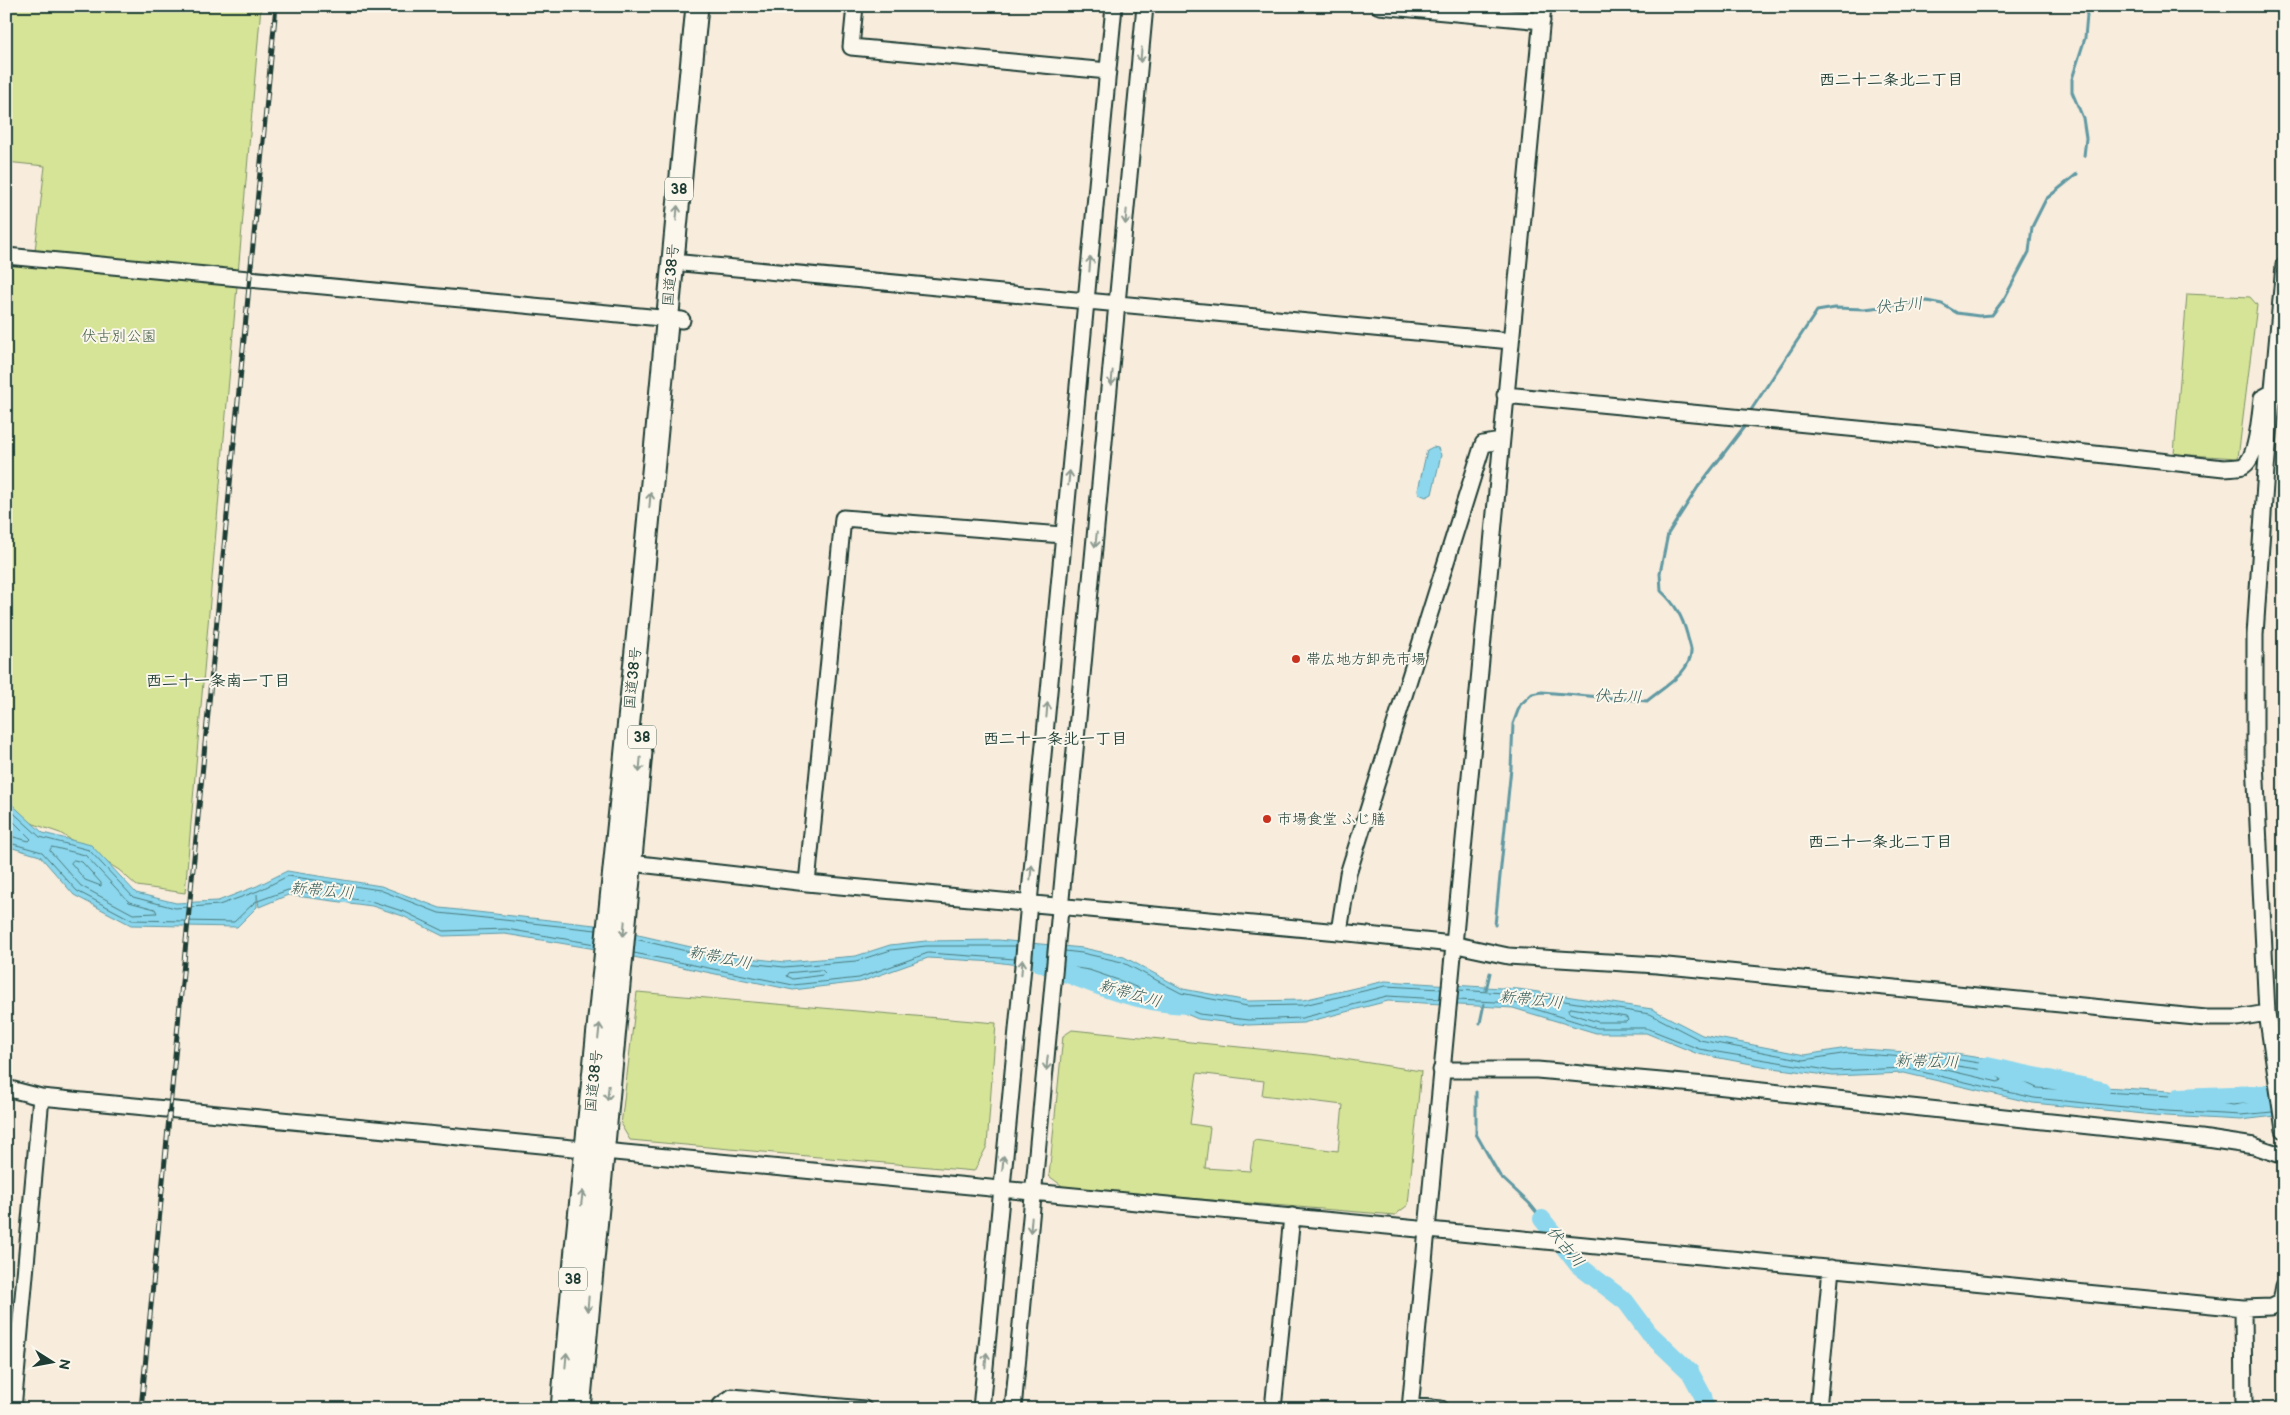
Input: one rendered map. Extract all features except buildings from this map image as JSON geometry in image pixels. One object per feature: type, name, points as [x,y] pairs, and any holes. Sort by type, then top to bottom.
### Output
[{"type":"highway","name":"国道38号","points":[[680,262],[697,6]]},
{"type":"highway","name":"国道38号","points":[[579,1409],[595,1150],[674,319],[711,6]]},
{"type":"highway","name":"国道38号","points":[[562,1409],[576,1248],[595,1150]]},
{"type":"street","points":[[855,6],[851,46],[1108,71]]},
{"type":"street","points":[[981,1409],[1114,6]]},
{"type":"street","points":[[1013,1409],[1052,1015],[1146,6]]},
{"type":"street","points":[[1379,6],[1542,14],[1452,944],[1410,1407],[1441,1409]]},
{"type":"street","points":[[6,256],[674,319]]},
{"type":"street","points":[[680,262],[1511,341]]},
{"type":"street","points":[[2284,265],[2266,469],[2255,635],[2256,761],[2268,1021],[2284,1130]]},
{"type":"street","points":[[1505,395],[1921,435],[2224,468],[2241,467],[2248,463],[2254,452],[2262,398],[2273,392]]},
{"type":"street","points":[[1339,932],[1348,874],[1483,444],[1501,442]]},
{"type":"street","points":[[807,883],[843,518],[1063,535]]},
{"type":"street","points":[[622,872],[807,883],[1062,906],[1452,944],[1508,956],[1667,966],[2178,1016],[2268,1021]]},
{"type":"street","points":[[1441,1070],[1537,1070],[1745,1089],[2201,1138],[2254,1146],[2284,1156]]},
{"type":"street","points":[[6,1088],[41,1098]]},
{"type":"street","points":[[13,1409],[41,1098]]},
{"type":"street","points":[[6,1100],[41,1098],[2242,1308],[2271,1307],[2281,1302],[2284,1286]]},
{"type":"street","points":[[1273,1409],[1292,1216]]},
{"type":"street","points":[[1818,1409],[1831,1268]]},
{"type":"street","points":[[2242,1308],[2244,1409]]},
{"type":"street","points":[[721,1409],[721,1405],[732,1397],[864,1409]]},
{"type":"green space","name":"伏古別公園","points":[[6,6],[261,6],[185,893],[137,886],[119,870],[60,833],[34,824],[6,810],[6,256],[34,259],[45,166],[6,162]]},
{"type":"green space","points":[[2187,294],[2250,297],[2257,305],[2238,458],[2174,454]]},
{"type":"green space","points":[[637,992],[996,1023],[987,1146],[974,1171],[630,1140],[621,1125]]},
{"type":"green space","points":[[1072,1030],[1318,1055],[1421,1071],[1408,1205],[1395,1215],[1065,1188],[1049,1176],[1063,1036]],"holes":[[[1197,1073],[1264,1081],[1262,1095],[1343,1105],[1338,1151],[1254,1140],[1250,1171],[1205,1168],[1210,1127],[1190,1124]]]},
{"type":"water","points":[[1433,447],[1438,448],[1441,455],[1432,494],[1426,497],[1419,494],[1418,490],[1427,450]]},
{"type":"water","points":[[6,799],[43,833],[91,845],[136,893],[176,903],[218,901],[257,886],[287,871],[381,886],[440,908],[595,925],[730,956],[785,962],[856,956],[890,945],[926,941],[998,940],[1083,948],[1124,957],[1183,989],[1248,1001],[1303,1000],[1385,981],[1518,989],[1652,1009],[1702,1035],[1805,1055],[1847,1048],[1906,1052],[1942,1052],[1987,1059],[2038,1083],[2170,1091],[2233,1100],[2284,1091],[2284,1115],[2241,1120],[2165,1116],[2033,1103],[1904,1073],[1833,1076],[1773,1068],[1698,1054],[1646,1033],[1596,1033],[1513,1008],[1388,1001],[1303,1023],[1248,1025],[1198,1019],[1087,974],[995,962],[928,958],[860,982],[793,990],[590,948],[505,934],[443,936],[403,916],[372,906],[288,895],[259,907],[257,894],[257,907],[237,927],[131,925],[74,895],[40,856],[6,846]]},
{"type":"waterway","name":"伏古川","points":[[2084,6],[2087,15],[2085,38],[2072,79],[2072,92],[2083,118],[2086,138],[2084,156]]},
{"type":"waterway","name":"伏古川","points":[[1749,413],[1817,311],[1835,308],[1865,309],[1927,301],[1942,304],[1957,313],[1979,316],[1992,315],[2004,299],[2029,252],[2032,227],[2046,199],[2077,174]]},
{"type":"waterway","name":"伏古川","points":[[1495,925],[1511,768],[1513,724],[1520,705],[1532,694],[1542,692],[1647,701],[1682,672],[1690,657],[1691,647],[1680,616],[1661,591],[1660,573],[1668,534],[1698,487],[1744,427]]},
{"type":"waterway","name":"新帯広川","points":[[1040,963],[1112,991],[1149,1001],[1187,1005]]},
{"type":"waterway","name":"伏古川","points":[[1486,990],[1490,973]]},
{"type":"waterway","name":"伏古川","points":[[1480,1023],[1484,1004]]},
{"type":"waterway","name":"新帯広川","points":[[1987,1066],[2101,1090]]},
{"type":"waterway","name":"伏古川","points":[[1476,1092],[1476,1134],[1500,1176],[1529,1203],[1542,1219]]},
{"type":"waterway","name":"新帯広川","points":[[2179,1097],[2284,1093]]},
{"type":"waterway","name":"伏古川","points":[[1542,1219],[1578,1265],[1626,1302],[1649,1333],[1690,1372],[1703,1396],[1706,1409]]},
{"type":"railway","points":[[141,1409],[276,6]]},
{"type":"place","name":"帯広地方卸売市場","points":[[1296,659]]},
{"type":"place","name":"市場食堂 ふじ膳","points":[[1267,819]]},
{"type":"district","name":"西二十二条北二丁目","points":[[1891,80]]},
{"type":"district","name":"西二十一条南一丁目","points":[[218,681]]},
{"type":"district","name":"西二十一条北一丁目","points":[[1055,739]]},
{"type":"district","name":"西二十一条北二丁目","points":[[1880,842]]}]
